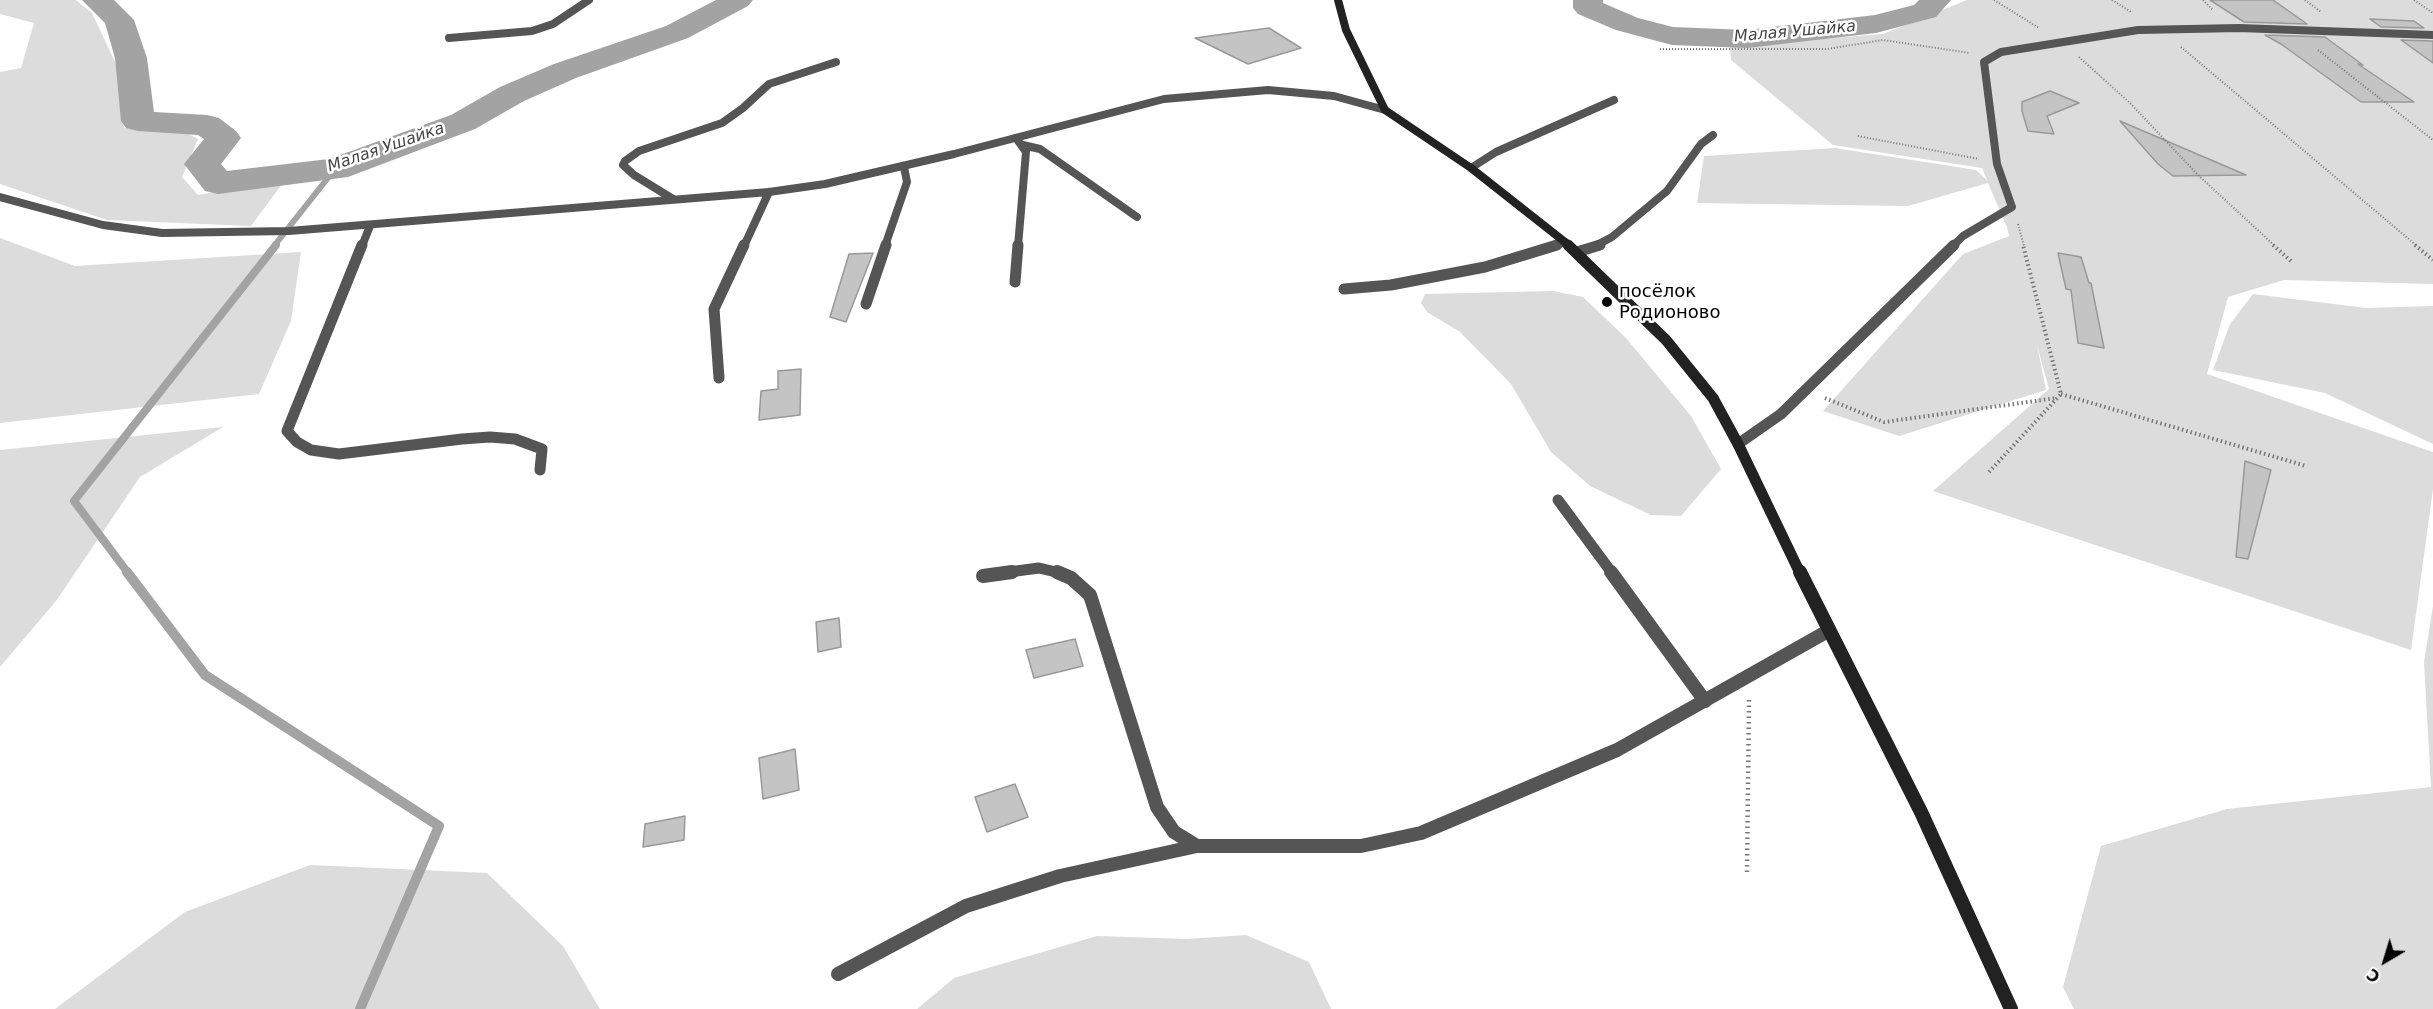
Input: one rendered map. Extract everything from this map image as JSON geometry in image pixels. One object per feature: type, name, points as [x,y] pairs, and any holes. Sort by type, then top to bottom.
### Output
[{"type":"street","points":[[449,38],[532,31],[553,24],[589,0]]},
{"type":"street","points":[[1338,0],[1346,30],[1385,110]]},
{"type":"street","points":[[1738,444],[1781,414],[1963,236],[2012,207],[1997,164],[1984,62],[1992,57],[2001,52],[2138,30],[2238,28],[2433,35]]},
{"type":"street","points":[[673,200],[634,175],[623,165],[626,161],[639,151],[722,123],[743,108],[769,84],[836,62]]},
{"type":"street","points":[[0,197],[103,225],[162,233],[289,231],[370,226],[769,192],[825,184],[1019,142],[1164,99],[1268,90],[1323,95],[1385,110],[1471,168],[1577,252],[1666,340],[1713,398],[1738,444],[1828,631],[1921,812],[2011,1009]]},
{"type":"street","points":[[1471,168],[1496,152],[1614,100]]},
{"type":"street","points":[[1577,252],[1599,245],[1612,237],[1652,204],[1667,191],[1701,144],[1713,135]]},
{"type":"street","points":[[1019,142],[1040,149],[1137,217]]},
{"type":"street","points":[[1015,282],[1026,152],[1019,142]]},
{"type":"street","points":[[866,304],[907,182],[904,167]]},
{"type":"street","points":[[719,378],[714,309],[769,192]]},
{"type":"street","points":[[370,226],[287,430],[297,442],[311,450],[339,454],[462,438],[515,439],[542,448],[540,470]]},
{"type":"street","points":[[1344,289],[1391,285],[1485,267],[1565,242]]},
{"type":"street","points":[[1558,500],[1705,701]]},
{"type":"street","points":[[983,576],[1039,568],[1055,570],[1071,578],[1090,595],[1157,807],[1174,832],[1197,846]]},
{"type":"street","points":[[838,974],[966,906],[1060,876],[1197,846],[1361,846],[1421,833],[1617,750],[1828,631]]},
{"type":"path","points":[[1994,0],[2063,42],[2130,103],[2198,175],[2291,261]]},
{"type":"path","points":[[2112,0],[2160,29],[2433,260]]},
{"type":"path","points":[[2414,0],[2433,13]]},
{"type":"path","points":[[2294,30],[2341,70],[2433,140]]},
{"type":"path","points":[[1660,49],[1827,49],[1883,40],[1992,57]]},
{"type":"path","points":[[1858,136],[1997,164]]},
{"type":"path","points":[[2012,207],[2061,394]]},
{"type":"path","points":[[1805,390],[1884,422],[2057,398]]},
{"type":"path","points":[[1989,472],[2061,394]]},
{"type":"path","points":[[2061,394],[2307,466]]},
{"type":"path","points":[[1743,679],[1751,705],[1747,873]]},
{"type":"shaded area","points":[[0,0],[76,0],[92,13],[116,64],[124,128],[181,130],[198,139],[182,177],[198,195],[285,180],[251,226],[107,220],[0,184],[0,72],[21,68],[34,23],[0,14]]},
{"type":"shaded area","points":[[1967,0],[2433,0],[2433,284],[2284,280],[2228,297],[2207,374],[2433,452],[2433,489],[2411,650],[1933,491],[2049,389],[2037,345],[2046,390],[1899,436],[1823,411],[1963,254],[2009,236],[2007,227],[1988,183],[1908,206],[1697,203],[1704,156],[1835,148],[1976,170],[1987,180],[1982,168],[1833,145],[1731,60],[1730,46],[1883,34]]},
{"type":"shaded area","points":[[0,238],[75,266],[301,252],[291,321],[259,394],[0,423]]},
{"type":"shaded area","points":[[1553,291],[1583,297],[1626,338],[1691,416],[1721,469],[1681,516],[1651,515],[1590,486],[1551,452],[1511,384],[1460,332],[1427,312],[1421,303],[1425,294]]},
{"type":"shaded area","points":[[2253,294],[2366,308],[2433,306],[2433,444],[2325,393],[2213,370],[2230,324]]},
{"type":"shaded area","points":[[223,427],[140,477],[56,601],[0,667],[0,450]]},
{"type":"shaded area","points":[[2433,606],[2433,1009],[2074,1009],[2063,987],[2101,846],[2227,809],[2431,787],[2424,662]]},
{"type":"shaded area","points":[[310,865],[487,873],[563,946],[600,1009],[55,1009],[185,912]]},
{"type":"shaded area","points":[[1246,935],[1309,962],[1331,1009],[917,1009],[954,978],[1097,936],[1187,939]]},
{"type":"building","points":[[2210,0],[2273,0],[2307,24],[2244,22]]},
{"type":"building","points":[[2370,19],[2414,21],[2424,28],[2381,27]]},
{"type":"building","points":[[1269,28],[1301,48],[1248,64],[1195,38]]},
{"type":"building","points":[[2265,35],[2325,37],[2363,65],[2358,64],[2414,102],[2361,102]]},
{"type":"building","points":[[2401,40],[2433,41],[2433,63]]},
{"type":"building","points":[[2050,91],[2079,103],[2047,116],[2054,134],[2028,131],[2022,111],[2022,102]]},
{"type":"building","points":[[2120,121],[2246,175],[2173,176],[2158,164]]},
{"type":"building","points":[[873,253],[846,322],[830,317],[849,254]]},
{"type":"building","points":[[2058,253],[2081,257],[2089,283],[2091,283],[2104,348],[2078,343],[2071,290],[2066,289]]},
{"type":"building","points":[[801,369],[800,415],[759,420],[761,391],[778,389],[778,371]]},
{"type":"building","points":[[2245,461],[2271,470],[2248,559],[2236,557]]},
{"type":"building","points":[[839,618],[841,647],[818,652],[816,622]]},
{"type":"building","points":[[1075,639],[1083,666],[1034,678],[1026,650]]},
{"type":"building","points":[[795,749],[799,790],[763,799],[759,758]]},
{"type":"building","points":[[1015,784],[1028,817],[987,832],[975,797]]},
{"type":"building","points":[[685,816],[684,840],[643,847],[645,824]]},
{"type":"waterway","name":"Малая Ушайка","points":[[97,0],[119,20],[131,58],[138,121],[207,125],[224,138],[202,164],[218,183],[335,169],[463,122],[512,94],[565,71],[677,32],[738,0]]},
{"type":"waterway","name":"Малая Ушайка","points":[[1588,0],[1588,8],[1627,24],[1672,36],[1747,39],[1876,24],[1925,11],[1936,0]]},
{"type":"waterway","points":[[274,246],[335,169]]},
{"type":"waterway","points":[[128,573],[74,501],[276,245]]},
{"type":"waterway","points":[[127,572],[205,675],[439,826],[360,1009]]},
{"type":"place","name":"посёлок Родионово","points":[[1607,302]]}]
